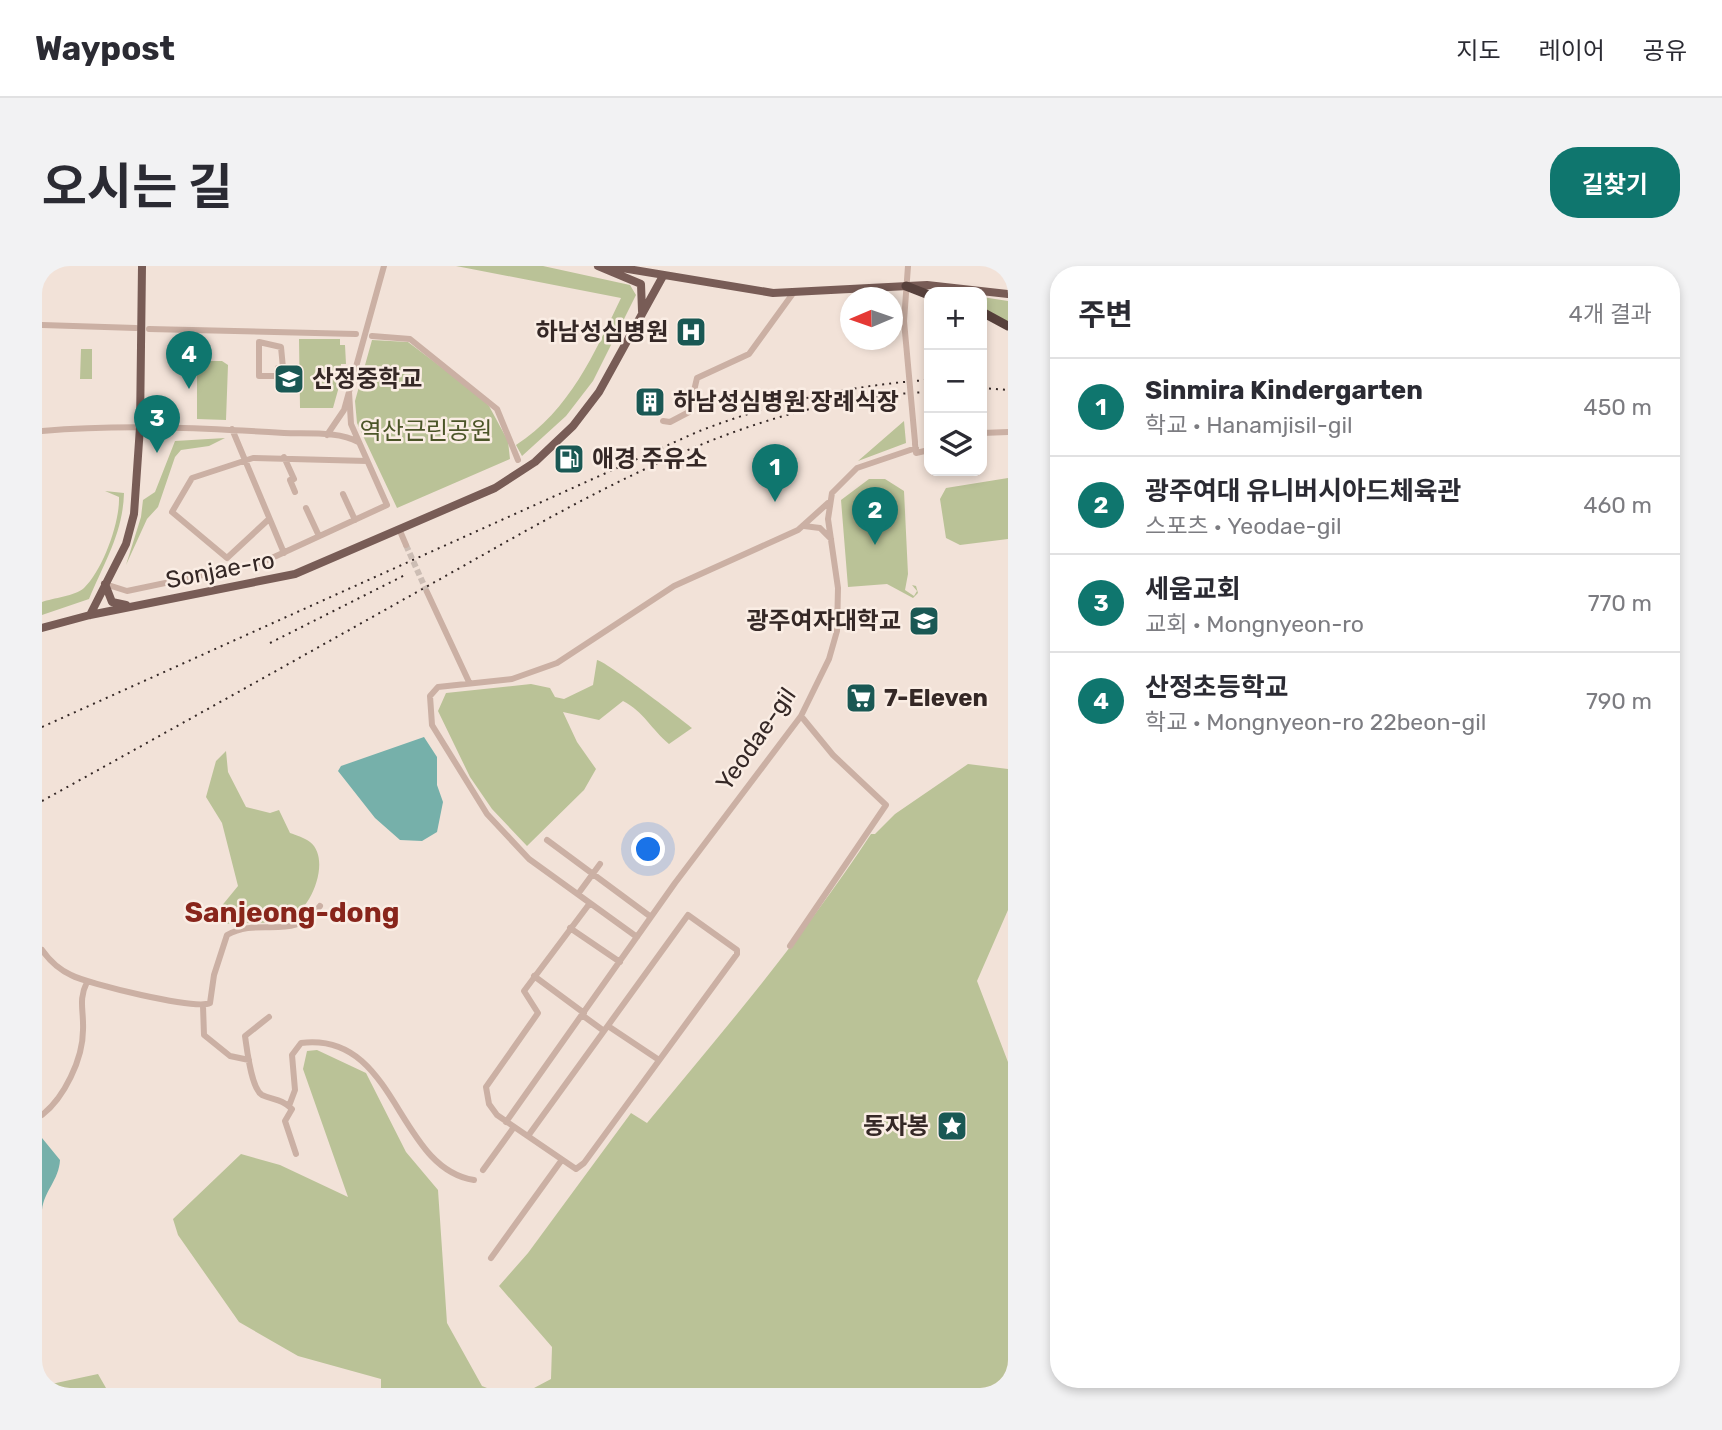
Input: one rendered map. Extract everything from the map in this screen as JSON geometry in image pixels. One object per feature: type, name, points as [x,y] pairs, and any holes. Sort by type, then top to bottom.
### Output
[{"type":"highway","points":[[906,286],[924,293]]},
{"type":"highway","points":[[987,314],[1008,326]]},
{"type":"main road","points":[[90,615],[126,544],[134,514],[140,427],[142,266]]},
{"type":"main road","points":[[598,266],[641,284],[642,315]]},
{"type":"main road","points":[[610,266],[745,290],[794,292],[906,286],[1008,294]]},
{"type":"main road","name":"Sonjae-ro","points":[[42,628],[90,615],[284,577],[400,531],[495,488],[536,462],[573,426],[599,392],[663,275]]},
{"type":"main road","points":[[105,584],[112,603],[139,606]]},
{"type":"street","points":[[343,438],[335,432],[349,392],[384,266]]},
{"type":"street","points":[[663,275],[667,266]]},
{"type":"street","points":[[908,266],[904,321],[916,448]]},
{"type":"street","points":[[663,421],[670,422],[689,412],[696,378],[751,352],[794,292]]},
{"type":"street","points":[[42,326],[136,328]]},
{"type":"street","points":[[149,329],[356,334]]},
{"type":"street","points":[[372,337],[410,339],[497,409],[519,460]]},
{"type":"street","points":[[259,342],[281,347],[283,368],[278,368],[278,376],[259,376],[259,342]]},
{"type":"street","points":[[343,438],[352,433],[349,392]]},
{"type":"street","points":[[105,584],[127,591],[227,572],[284,553],[387,505],[352,426],[343,421],[326,435]]},
{"type":"street","points":[[42,431],[140,427],[232,429],[326,435],[359,442]]},
{"type":"street","points":[[232,429],[284,553]]},
{"type":"street","points":[[987,433],[1008,432]]},
{"type":"street","points":[[637,937],[529,859],[487,814],[432,725],[430,696],[438,687],[512,679],[535,672],[583,645],[674,586],[804,526],[828,503],[837,486],[857,468],[916,448],[924,449]]},
{"type":"street","points":[[227,558],[172,512],[192,478],[244,461],[284,457],[367,461]]},
{"type":"street","points":[[284,457],[294,479],[290,480],[295,492]]},
{"type":"street","points":[[343,494],[355,520]]},
{"type":"street","name":"Yeodae-gil","points":[[506,1122],[675,883],[801,716],[829,659],[836,631],[838,589],[828,503]]},
{"type":"street","points":[[306,508],[318,536]]},
{"type":"street","points":[[227,572],[227,558],[269,519]]},
{"type":"street","points":[[804,526],[820,528],[831,539]]},
{"type":"street","points":[[400,531],[406,545]]},
{"type":"street","points":[[428,592],[469,682]]},
{"type":"street","points":[[790,946],[887,805],[833,755],[801,716]]},
{"type":"street","points":[[547,840],[651,917]]},
{"type":"street","points":[[578,894],[600,864]]},
{"type":"street","points":[[528,1136],[688,915],[737,950],[737,954],[584,1163],[576,1169],[506,1122],[489,1104],[486,1087],[538,1013],[524,996],[524,991],[590,903]]},
{"type":"street","points":[[42,950],[69,974],[87,982],[140,992],[159,1000],[203,1006],[210,1003],[214,975],[226,934],[237,929],[296,926],[312,917],[320,906]]},
{"type":"street","points":[[570,928],[620,962]]},
{"type":"street","points":[[534,976],[583,1014],[659,1060]]},
{"type":"street","points":[[42,1115],[60,1099],[80,1053],[83,1031],[80,1002],[87,982]]},
{"type":"street","points":[[203,1006],[204,1035],[230,1056],[249,1060]]},
{"type":"street","points":[[269,1017],[245,1036],[254,1086],[262,1095],[276,1097],[292,1109],[285,1121],[296,1154]]},
{"type":"street","points":[[289,1106],[295,1090],[292,1055],[301,1043],[328,1043],[348,1050],[382,1082],[420,1145],[453,1176],[474,1180]]},
{"type":"street","points":[[483,1170],[514,1127]]},
{"type":"street","points":[[491,1258],[561,1161]]},
{"type":"green space","points":[[456,266],[543,266],[630,285],[636,295],[593,381],[566,416],[522,456],[516,445],[535,431],[566,398],[590,360],[621,298]]},
{"type":"green space","points":[[987,298],[1008,301],[1008,324],[987,310]]},
{"type":"green space","points":[[299,339],[340,339],[340,345],[345,345],[346,364],[341,364],[340,383],[333,408],[300,408]]},
{"type":"green space","name":"역산근린공원","points":[[372,340],[408,342],[473,391],[489,406],[508,441],[510,459],[397,508],[357,423],[355,401]]},
{"type":"green space","points":[[81,349],[92,349],[92,379],[80,379]]},
{"type":"green space","points":[[197,361],[222,361],[228,365],[226,420],[197,419]]},
{"type":"green space","points":[[904,421],[906,443],[858,461]]},
{"type":"green space","points":[[225,438],[209,446],[181,450],[175,457],[158,507],[147,519],[126,565],[141,517],[143,500],[155,492],[175,441]]},
{"type":"green space","points":[[1008,478],[1008,539],[960,545],[946,538],[940,499],[946,488]]},
{"type":"green space","points":[[869,479],[885,479],[904,491],[908,574],[905,590],[914,596],[917,591],[912,585],[916,586],[918,593],[913,598],[887,584],[848,587],[841,500]]},
{"type":"green space","points":[[105,491],[124,493],[123,508],[112,548],[89,599],[42,615],[42,602],[80,591],[98,570],[109,545],[119,507],[119,497]]},
{"type":"green space","points":[[597,660],[692,728],[669,744],[636,710],[623,701],[599,720],[563,712],[577,742],[596,769],[584,790],[527,846],[492,809],[470,777],[438,711],[446,693],[531,684],[550,688],[555,697],[564,699],[593,685]]},
{"type":"green space","points":[[226,751],[228,772],[246,807],[270,813],[279,810],[290,833],[310,842],[316,850],[319,872],[316,885],[303,907],[286,920],[226,924],[220,908],[238,886],[222,823],[206,797],[216,761]]},
{"type":"green space","points":[[968,764],[1008,769],[1008,910],[977,981],[1008,1062],[1008,1388],[534,1388],[551,1379],[552,1347],[499,1286],[528,1253],[631,1113],[647,1123],[705,1053],[763,982],[871,834],[875,834],[895,814]]},
{"type":"green space","points":[[317,1050],[366,1073],[406,1152],[438,1190],[447,1323],[482,1386],[487,1388],[381,1388],[381,1379],[298,1356],[239,1322],[178,1235],[173,1219],[241,1154],[280,1165],[348,1197],[303,1069],[307,1051]]},
{"type":"green space","points":[[98,1374],[106,1388],[42,1388],[42,1386]]},
{"type":"water","points":[[424,737],[437,757],[437,785],[443,802],[437,832],[422,841],[400,840],[375,818],[338,771],[341,766]]},
{"type":"water","points":[[42,1138],[60,1160],[42,1210]]},
{"type":"tunnel","points":[[406,545],[427,592]]},
{"type":"railway","points":[[42,727],[697,432],[753,412],[811,397],[870,386],[924,380]]},
{"type":"railway","points":[[987,388],[1008,390]]},
{"type":"railway","points":[[42,801],[538,524],[662,461],[726,435],[792,414],[859,399],[924,392]]},
{"type":"railway","points":[[270,643],[405,575]]},
{"type":"place","name":"하남성심병원","points":[[691,332]]},
{"type":"place","name":"산정중학교","points":[[289,379]]},
{"type":"place","name":"산정초등학교","points":[[189,389]]},
{"type":"place","name":"하남성심병원 장례식장","points":[[650,402]]},
{"type":"place","name":"세움교회","points":[[157,453]]},
{"type":"place","name":"애경 주유소","points":[[569,459]]},
{"type":"place","name":"Sinmira Kindergarten","points":[[775,502]]},
{"type":"place","name":"광주여대 유니버시아드체육관","points":[[875,545]]},
{"type":"place","name":"광주여자대학교","points":[[924,621]]},
{"type":"place","name":"7-Eleven","points":[[861,698]]},
{"type":"place","name":"동자봉","points":[[952,1126]]},
{"type":"district","name":"Sanjeong-dong","points":[[292,912]]}]
